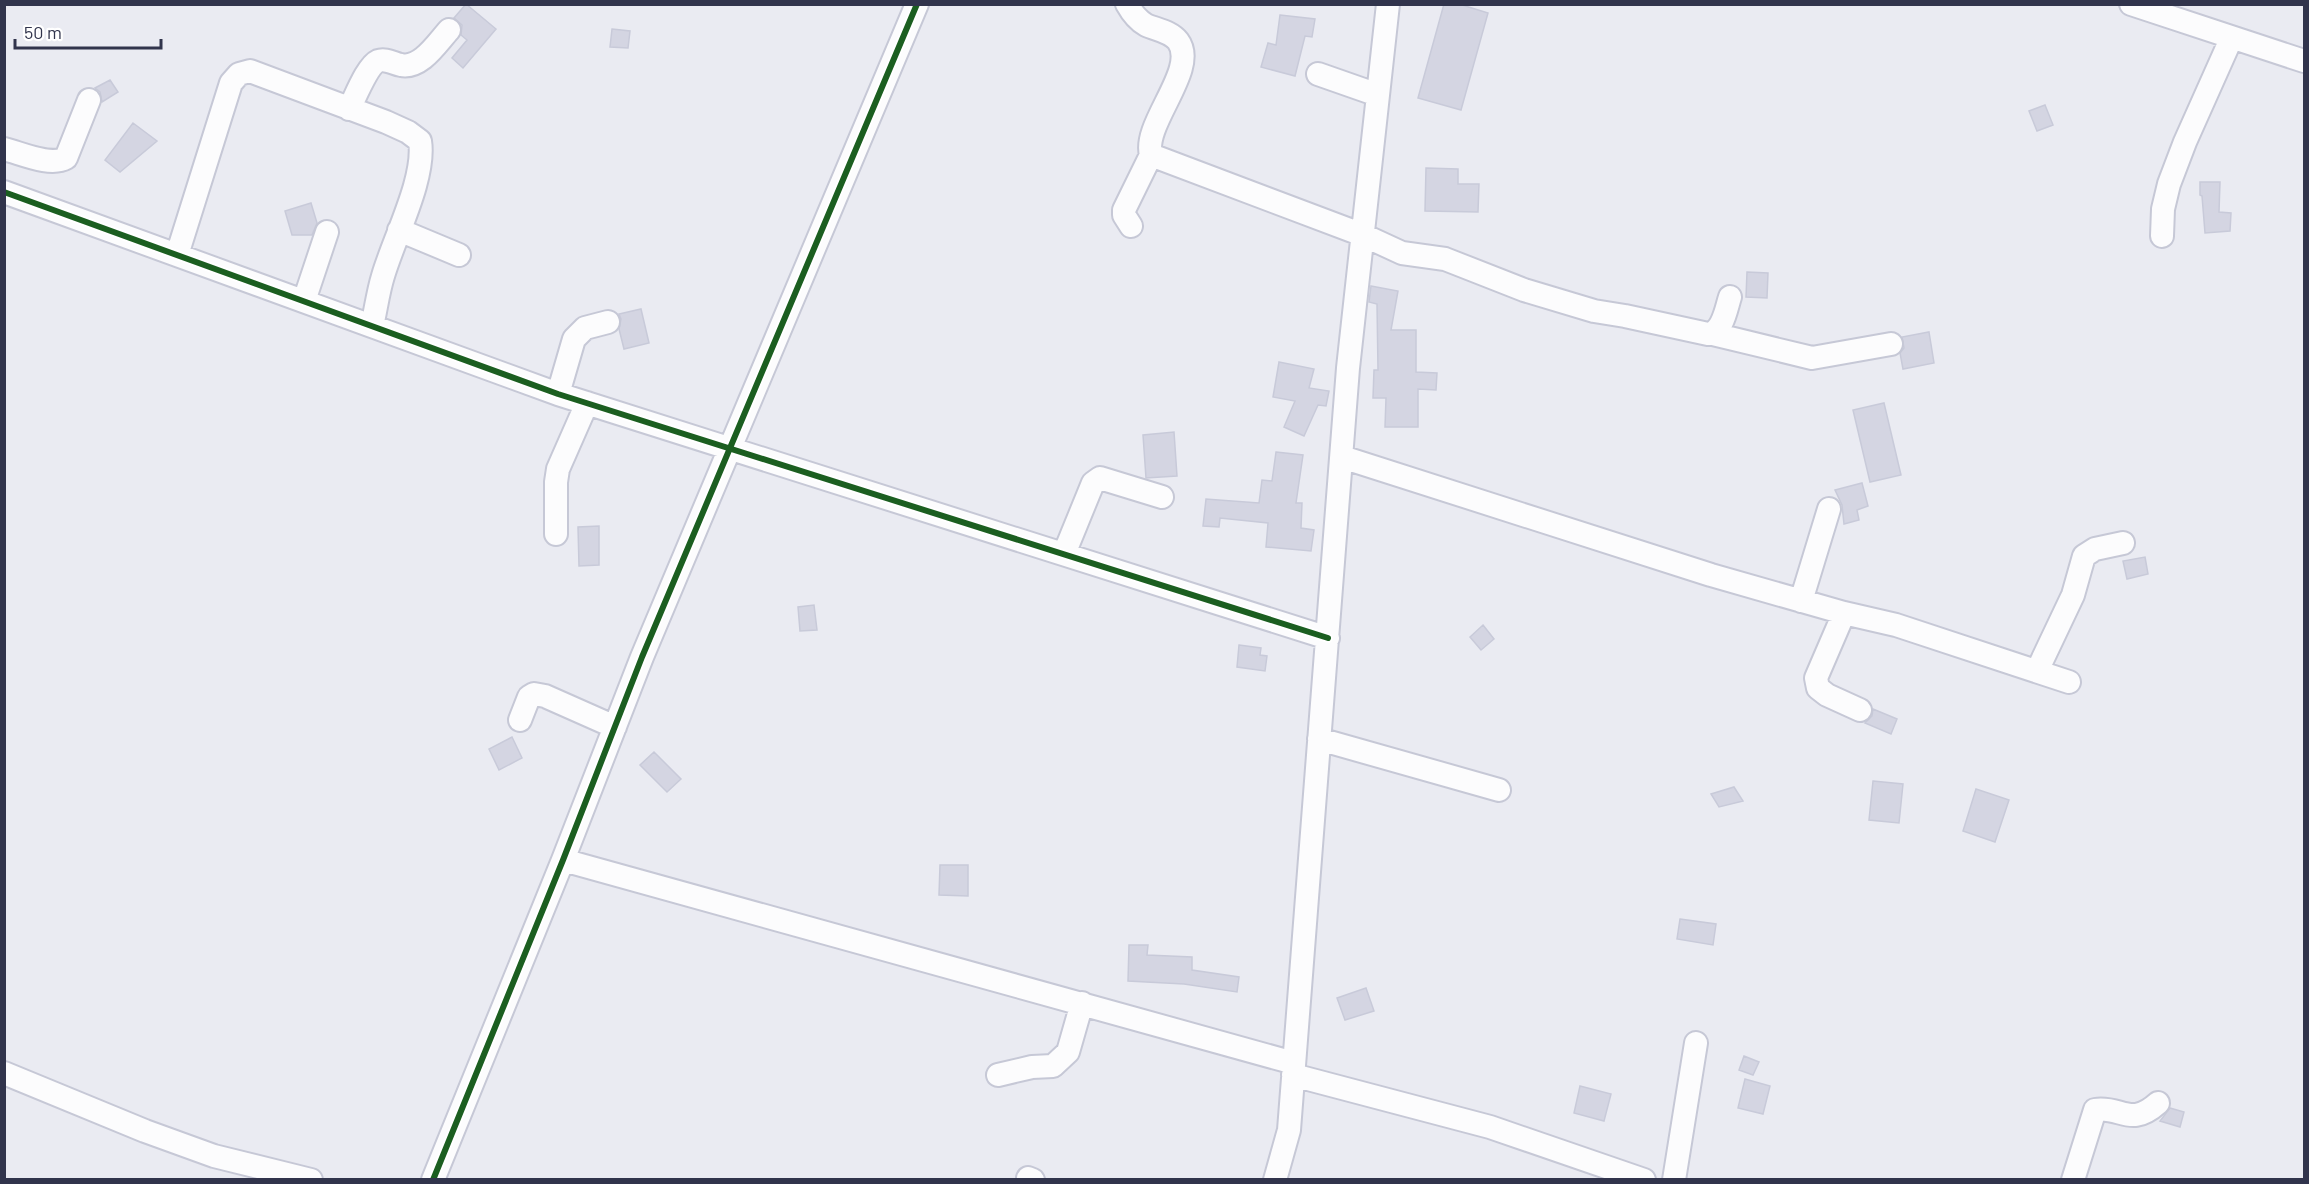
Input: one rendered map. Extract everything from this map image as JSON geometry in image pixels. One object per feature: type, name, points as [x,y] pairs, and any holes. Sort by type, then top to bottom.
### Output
[{"type":"street","points":[[433,1179],[563,860],[642,657],[916,4]]},
{"type":"street","points":[[1127,4],[1135,17],[1147,25],[1172,35],[1179,42],[1183,51],[1181,68],[1151,141],[1151,155],[1124,210],[1124,215],[1131,226]]},
{"type":"street","points":[[1275,1179],[1288,1130],[1294,1069],[1348,368],[1388,4]]},
{"type":"street","points":[[2133,5],[2304,62]]},
{"type":"street","points":[[349,109],[371,67],[378,61],[387,61],[402,66],[417,63],[449,30]]},
{"type":"street","points":[[2162,236],[2163,209],[2169,184],[2185,142],[2231,39]]},
{"type":"street","points":[[177,255],[231,83],[239,74],[250,70],[401,129],[420,141],[422,154],[416,182],[383,277],[372,326]]},
{"type":"street","points":[[1318,74],[1378,95]]},
{"type":"street","points":[[4,149],[49,160],[60,161],[66,158],[89,100]]},
{"type":"street","points":[[1151,155],[1363,235],[1401,253],[1445,259],[1524,290],[1594,312],[1625,316],[1702,334],[1713,334],[1812,358],[1891,344]]},
{"type":"street","points":[[4,192],[558,394],[1328,638]]},
{"type":"street","points":[[399,230],[459,255]]},
{"type":"street","points":[[304,301],[327,232]]},
{"type":"street","points":[[1713,334],[1719,328],[1730,297]]},
{"type":"street","points":[[558,394],[574,339],[585,328],[608,322]]},
{"type":"street","points":[[556,534],[558,469],[587,403]]},
{"type":"street","points":[[1342,457],[1711,575],[1844,613],[1896,625],[2069,682]]},
{"type":"street","points":[[1064,554],[1093,483],[1100,478],[1162,497]]},
{"type":"street","points":[[1801,601],[1829,509]]},
{"type":"street","points":[[2037,671],[2073,595],[2084,556],[2095,549],[2123,543]]},
{"type":"street","points":[[1844,613],[1816,678],[1818,688],[1827,695],[1860,710]]},
{"type":"street","points":[[520,720],[529,697],[534,694],[545,696],[615,727]]},
{"type":"street","points":[[1319,739],[1499,790]]},
{"type":"street","points":[[563,860],[1082,1003],[1490,1127],[1644,1179]]},
{"type":"street","points":[[998,1075],[1032,1067],[1053,1066],[1068,1052],[1082,1003]]},
{"type":"street","points":[[1674,1179],[1696,1043]]},
{"type":"street","points":[[4,1073],[145,1131],[214,1156],[311,1179]]},
{"type":"street","points":[[2073,1179],[2095,1110],[2106,1108],[2133,1116],[2150,1111],[2158,1103]]},
{"type":"building","points":[[466,4],[496,29],[463,68],[452,58],[467,40],[461,35],[462,25],[454,18]]},
{"type":"building","points":[[1444,4],[1459,4],[1488,13],[1461,110],[1418,98]]},
{"type":"building","points":[[1280,15],[1315,19],[1312,37],[1305,36],[1295,76],[1261,67],[1268,43],[1276,45]]},
{"type":"building","points":[[612,29],[630,31],[628,48],[610,47]]},
{"type":"building","points":[[110,80],[118,92],[102,102],[100,92],[95,88]]},
{"type":"building","points":[[2045,105],[2053,125],[2037,131],[2029,111]]},
{"type":"building","points":[[133,123],[157,141],[120,172],[105,160]]},
{"type":"building","points":[[1426,168],[1458,169],[1458,184],[1479,184],[1478,212],[1425,211]]},
{"type":"building","points":[[2200,182],[2220,182],[2219,212],[2231,213],[2230,231],[2205,233]]},
{"type":"building","points":[[311,203],[317,223],[312,235],[292,235],[285,211]]},
{"type":"building","points":[[1747,272],[1768,273],[1767,298],[1746,297]]},
{"type":"building","points":[[1371,286],[1398,291],[1391,330],[1416,330],[1416,372],[1437,373],[1436,390],[1418,389],[1418,427],[1385,427],[1386,398],[1373,398],[1374,370],[1378,370],[1377,304],[1369,302]]},
{"type":"building","points":[[641,309],[649,343],[624,349],[619,329],[621,319],[619,314]]},
{"type":"building","points":[[1929,332],[1934,363],[1903,369],[1900,353],[1904,348],[1902,337]]},
{"type":"building","points":[[1279,362],[1314,369],[1309,388],[1329,391],[1326,406],[1318,405],[1304,436],[1284,427],[1295,401],[1273,397]]},
{"type":"building","points":[[1884,403],[1901,475],[1870,482],[1853,410]]},
{"type":"building","points":[[1174,432],[1177,476],[1146,478],[1143,435]]},
{"type":"building","points":[[1276,452],[1303,455],[1296,503],[1302,503],[1301,528],[1314,530],[1311,551],[1266,547],[1268,523],[1220,518],[1219,527],[1203,526],[1206,499],[1259,503],[1262,480],[1272,481]]},
{"type":"building","points":[[1862,483],[1868,506],[1857,510],[1859,520],[1844,524],[1842,505],[1835,490]]},
{"type":"building","points":[[599,526],[599,565],[579,566],[578,527]]},
{"type":"building","points":[[2145,557],[2148,574],[2127,579],[2123,561]]},
{"type":"building","points":[[814,605],[817,630],[800,631],[798,607]]},
{"type":"building","points":[[1483,625],[1494,639],[1481,650],[1470,637]]},
{"type":"building","points":[[1239,645],[1261,648],[1260,655],[1267,656],[1265,671],[1237,667]]},
{"type":"building","points":[[1873,709],[1897,719],[1891,734],[1865,723],[1872,716]]},
{"type":"building","points":[[512,737],[522,758],[499,770],[489,749]]},
{"type":"building","points":[[654,752],[681,779],[667,792],[640,765]]},
{"type":"building","points":[[1873,781],[1903,784],[1899,823],[1869,820]]},
{"type":"building","points":[[1734,787],[1743,801],[1719,807],[1711,794]]},
{"type":"building","points":[[1976,789],[2009,800],[1995,842],[1963,831]]},
{"type":"building","points":[[940,865],[968,865],[968,896],[939,895]]},
{"type":"building","points":[[1680,919],[1716,924],[1713,945],[1677,939]]},
{"type":"building","points":[[1129,945],[1148,945],[1147,955],[1192,957],[1192,970],[1239,977],[1237,992],[1184,984],[1128,981]]},
{"type":"building","points":[[1366,988],[1374,1011],[1345,1020],[1337,998]]},
{"type":"building","points":[[1744,1056],[1759,1062],[1753,1075],[1739,1070]]},
{"type":"building","points":[[1745,1079],[1770,1086],[1763,1114],[1738,1108]]},
{"type":"building","points":[[1580,1086],[1611,1094],[1604,1121],[1574,1113]]},
{"type":"building","points":[[2170,1108],[2184,1112],[2180,1127],[2160,1121]]},
{"type":"cycle path","points":[[433,1180],[563,860],[642,657],[917,4]]},
{"type":"cycle path","points":[[4,192],[558,394],[1328,638]]}]
